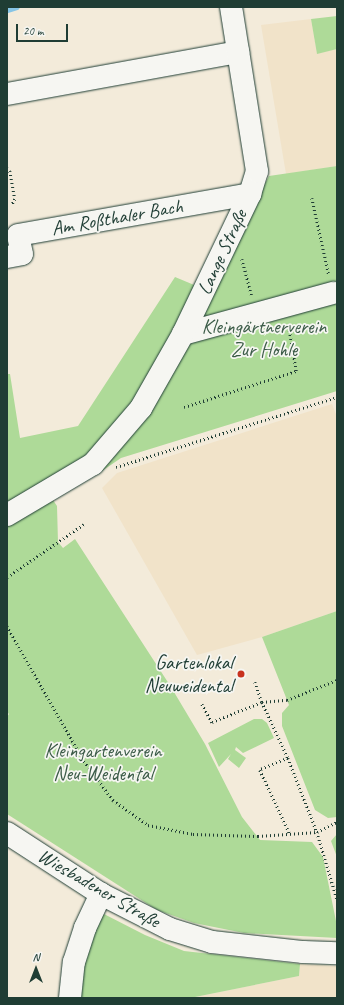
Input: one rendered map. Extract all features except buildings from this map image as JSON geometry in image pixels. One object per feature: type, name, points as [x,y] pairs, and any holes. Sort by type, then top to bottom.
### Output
[{"type":"street","name":"Lange Straße","points":[[7,515],[102,466],[141,408],[183,334],[250,194],[257,170],[231,7]]},
{"type":"street","points":[[7,94],[238,52]]},
{"type":"street","name":"Am Roßthaler Bach","points":[[7,257],[22,254],[18,235],[250,194]]},
{"type":"street","points":[[183,334],[333,293]]},
{"type":"street","name":"Wiesbadener Straße","points":[[7,833],[101,894],[170,929],[212,942],[288,950],[337,953]]},
{"type":"street","points":[[70,998],[74,962],[85,928],[101,894]]},
{"type":"path","points":[[7,168],[10,171],[15,199],[12,205]]},
{"type":"path","points":[[312,198],[333,293]]},
{"type":"path","points":[[242,259],[257,314]]},
{"type":"path","points":[[184,407],[296,371],[285,306]]},
{"type":"path","points":[[102,466],[337,397]]},
{"type":"path","points":[[7,577],[84,524]]},
{"type":"path","points":[[7,626],[84,761],[113,800],[148,825],[193,834],[258,836],[317,832],[337,822]]},
{"type":"path","points":[[202,704],[212,722],[262,702],[287,700],[337,680]]},
{"type":"path","points":[[255,682],[262,702],[288,758],[317,832],[337,899]]},
{"type":"path","points":[[288,758],[260,770],[290,834]]},
{"type":"shaded area","points":[[311,19],[317,53],[337,49],[337,166],[286,174],[261,25]]},
{"type":"shaded area","points":[[332,404],[337,417],[337,611],[262,637],[197,655],[102,488],[117,473]]},
{"type":"shaded area","points":[[300,964],[337,966],[337,998],[190,998],[299,976]]},
{"type":"green space","points":[[337,16],[337,49],[317,54],[311,19]]},
{"type":"green space","points":[[337,166],[337,391],[121,458],[102,471],[93,464],[47,491],[57,506],[58,542],[63,548],[75,539],[171,687],[205,744],[242,817],[260,840],[312,842],[323,857],[337,926],[337,938],[244,933],[194,923],[157,910],[7,814],[7,717],[9,714],[7,712],[7,374],[10,374],[20,438],[78,426],[175,277],[199,287],[207,294],[269,176]]},
{"type":"green space","points":[[337,611],[337,817],[328,818],[315,810],[282,726],[282,713],[289,705],[262,637]]},
{"type":"green space","points":[[254,719],[262,719],[267,723],[274,738],[243,753],[236,747],[235,750],[246,758],[239,768],[228,759],[231,754],[219,767],[208,743]]},
{"type":"green space","points":[[337,834],[337,857],[331,841]]},
{"type":"green space","points":[[102,913],[145,935],[184,951],[300,964],[299,976],[190,998],[79,998],[78,975]]},
{"type":"waterway","points":[[7,10],[17,7]]},
{"type":"place","name":"Gartenlokal Neuweidental","points":[[241,674]]},
{"type":"park label","name":"Kleingärtnerverein Zur Hohle","points":[[264,338]]},
{"type":"park label","name":"Kleingartenverein Neu-Weidental","points":[[103,762]]}]
